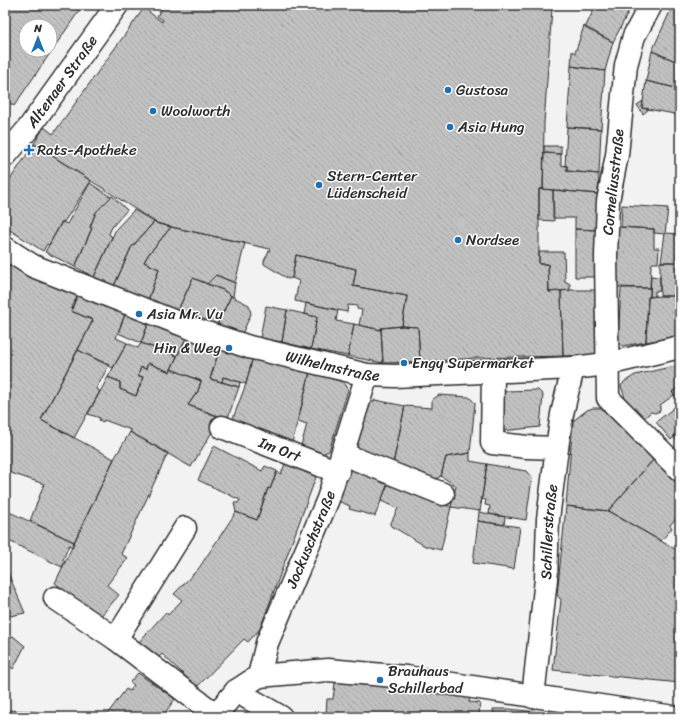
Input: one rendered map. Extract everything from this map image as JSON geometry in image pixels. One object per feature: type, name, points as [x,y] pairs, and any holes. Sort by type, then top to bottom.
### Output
[{"type":"street","name":"Altenaer Straße","points":[[5,156],[28,129],[117,5]]},
{"type":"street","name":"Corneliusstraße","points":[[651,5],[634,36],[626,65],[617,155],[608,201],[606,226],[608,398],[680,470]]},
{"type":"street","name":"Wilhelmstraße","points":[[5,248],[33,266],[191,328],[249,347],[367,375],[395,376],[493,373],[574,368],[607,364],[680,347]]},
{"type":"street","name":"Schillerstraße","points":[[533,696],[546,579],[548,519],[556,448],[562,414],[574,368]]},
{"type":"street","points":[[493,373],[492,443],[527,447],[556,448]]},
{"type":"street","name":"Jockuschstraße","points":[[260,676],[267,643],[320,522],[367,375]]},
{"type":"street","name":"Im Ort","points":[[222,427],[443,494]]},
{"type":"street","points":[[116,639],[185,528]]},
{"type":"street","points":[[55,598],[116,639],[215,716],[236,691],[260,676],[328,670],[406,677],[674,717]]},
{"type":"street","points":[[236,691],[281,717]]},
{"type":"building","points":[[5,5],[83,5],[58,42],[58,18],[18,18],[18,58],[47,58],[14,106],[5,100]]},
{"type":"building","name":"Stern-Center Lüdenscheid","points":[[164,5],[547,5],[552,8],[544,123],[543,189],[539,189],[539,264],[548,264],[549,292],[561,291],[563,356],[477,358],[420,362],[418,327],[402,326],[407,296],[353,286],[356,269],[296,255],[292,278],[288,279],[264,264],[270,249],[158,224],[34,144],[44,127],[53,134],[144,8],[162,22],[163,20],[157,16]]},
{"type":"building","points":[[596,5],[622,5],[630,9],[613,42],[585,28]]},
{"type":"building","points":[[673,5],[680,5],[680,63],[652,51]]},
{"type":"building","points":[[584,26],[613,42],[605,71],[571,66],[572,51],[575,53]]},
{"type":"building","points":[[652,51],[680,63],[680,89],[646,81]]},
{"type":"building","points":[[571,66],[605,71],[601,129],[567,127]]},
{"type":"building","points":[[646,81],[680,89],[680,115],[642,108]]},
{"type":"building","points":[[643,101],[642,108],[649,109],[643,114],[637,105]]},
{"type":"building","points":[[567,127],[601,129],[599,174],[567,171],[567,166],[565,166]]},
{"type":"building","points":[[34,144],[91,181],[64,222],[62,221],[49,245],[47,244],[43,251],[5,227],[5,187]]},
{"type":"building","points":[[544,146],[561,146],[561,154],[544,153]]},
{"type":"building","points":[[544,153],[561,154],[561,165],[567,166],[567,171],[599,174],[598,194],[543,189]]},
{"type":"building","points":[[90,183],[111,197],[96,212],[90,227],[92,228],[75,267],[45,252],[62,222],[67,224]]},
{"type":"building","points":[[539,189],[553,190],[554,221],[539,220]]},
{"type":"building","points":[[553,190],[598,194],[597,230],[575,229],[575,218],[553,218]]},
{"type":"building","points":[[112,196],[127,210],[112,227],[109,234],[112,237],[94,277],[75,267],[92,228],[90,227],[96,212]]},
{"type":"building","points":[[622,205],[668,208],[665,234],[654,233],[654,229],[621,227]]},
{"type":"building","points":[[134,210],[154,222],[131,248],[114,286],[94,277],[116,229]]},
{"type":"building","points":[[154,222],[171,227],[144,262],[159,269],[148,301],[114,286],[131,248]]},
{"type":"building","points":[[171,227],[245,243],[235,283],[216,275],[207,284],[193,278],[178,310],[148,300],[159,269],[144,262]]},
{"type":"building","points":[[617,227],[654,229],[654,248],[659,248],[658,263],[653,263],[651,265],[650,288],[616,287]]},
{"type":"building","points":[[575,229],[597,230],[596,277],[575,277]]},
{"type":"building","points":[[665,233],[680,234],[676,262],[661,262]]},
{"type":"building","points":[[539,252],[564,252],[565,281],[570,284],[570,290],[549,292],[548,264],[539,264]]},
{"type":"building","points":[[296,255],[356,269],[353,286],[407,296],[402,326],[381,328],[381,330],[359,325],[362,310],[357,309],[357,306],[348,305],[347,312],[295,301],[299,281],[292,278]]},
{"type":"building","points":[[660,262],[676,262],[678,296],[660,296]]},
{"type":"building","points":[[5,264],[79,291],[71,311],[93,320],[41,420],[114,459],[74,542],[30,521],[44,484],[5,471]]},
{"type":"building","points":[[216,275],[235,283],[233,297],[223,290],[207,284]]},
{"type":"building","points":[[651,276],[660,277],[660,291],[655,291],[655,296],[650,297]]},
{"type":"building","points":[[193,278],[223,290],[231,296],[217,325],[178,310]]},
{"type":"building","points":[[621,288],[650,288],[650,297],[648,297],[646,342],[622,346],[618,342]]},
{"type":"building","points":[[80,289],[127,309],[116,338],[127,343],[113,368],[78,350],[93,320],[71,311]]},
{"type":"building","points":[[599,290],[599,355],[563,356],[561,291]]},
{"type":"building","points":[[231,296],[249,305],[251,314],[242,334],[217,325]]},
{"type":"building","points":[[678,296],[680,336],[646,342],[648,297]]},
{"type":"building","points":[[306,303],[338,310],[336,321],[354,324],[348,356],[311,349],[317,317],[304,314]]},
{"type":"building","points":[[266,306],[287,310],[282,342],[260,338]]},
{"type":"building","points":[[127,309],[150,319],[141,343],[118,333]]},
{"type":"building","points":[[287,310],[317,317],[311,349],[282,342]]},
{"type":"building","points":[[150,319],[188,334],[177,356],[141,343]]},
{"type":"building","points":[[354,324],[381,330],[383,363],[348,356]]},
{"type":"building","points":[[402,326],[418,327],[420,362],[383,363],[381,328]]},
{"type":"building","points":[[188,334],[220,347],[210,379],[239,387],[227,420],[188,405],[198,391],[201,381],[171,369]]},
{"type":"building","points":[[127,343],[138,348],[141,343],[177,356],[170,372],[148,363],[146,369],[141,367],[138,376],[143,377],[136,396],[120,389],[120,382],[108,377]]},
{"type":"building","points":[[221,345],[253,356],[246,384],[223,377],[222,382],[210,379]]},
{"type":"building","points":[[78,350],[109,365],[96,389],[100,391],[74,438],[41,420]]},
{"type":"building","points":[[253,356],[310,372],[292,443],[232,421],[246,384]]},
{"type":"building","points":[[148,363],[170,372],[171,369],[201,381],[198,391],[188,405],[221,417],[191,467],[130,432],[131,430],[104,420],[103,422],[99,420],[100,418],[88,414],[108,377],[120,382],[120,389],[136,396],[143,377],[138,376],[141,367],[146,369]]},
{"type":"building","points":[[675,366],[680,367],[680,386],[672,392],[674,395],[660,405],[660,411],[655,413],[651,412],[643,419],[627,404],[621,386],[624,382],[635,375]]},
{"type":"building","points":[[310,372],[343,382],[348,390],[329,451],[322,454],[301,446],[307,424],[298,421]]},
{"type":"building","points":[[223,377],[240,382],[239,387],[222,382]]},
{"type":"building","points":[[680,386],[680,403],[672,392]]},
{"type":"building","points":[[538,390],[543,395],[540,427],[502,431],[501,397],[506,391]]},
{"type":"building","points":[[439,395],[469,397],[475,403],[470,453],[446,457],[441,476],[434,480],[393,464],[405,406],[432,408],[432,400]]},
{"type":"building","points":[[375,400],[405,406],[393,464],[358,449],[355,446],[366,407]]},
{"type":"building","points":[[680,403],[680,431],[671,440],[656,422]]},
{"type":"building","points":[[602,408],[653,460],[608,511],[566,506],[573,421],[587,410]]},
{"type":"building","points":[[680,431],[680,439],[678,441],[673,437]]},
{"type":"building","points":[[130,432],[168,453],[121,554],[128,558],[107,585],[119,595],[100,617],[55,583],[114,459]]},
{"type":"building","points":[[214,446],[262,471],[265,466],[277,471],[270,489],[268,488],[257,520],[236,512],[234,503],[238,503],[240,500],[198,480]]},
{"type":"building","points":[[470,453],[470,461],[487,464],[480,511],[451,507],[456,486],[441,476],[446,457]]},
{"type":"building","points":[[287,459],[304,466],[303,471],[316,477],[260,629],[248,642],[244,639],[197,687],[162,654],[156,660],[138,643],[166,612],[168,615],[182,600],[174,594],[199,568],[236,512],[257,520],[268,488],[270,489],[277,472],[281,474]]},
{"type":"building","points":[[653,460],[680,486],[680,514],[670,525],[672,528],[661,541],[608,511]]},
{"type":"building","points":[[487,464],[526,471],[532,478],[526,520],[489,514],[490,506],[485,505],[486,500],[482,499],[481,504]]},
{"type":"building","points":[[348,466],[389,481],[375,516],[349,509],[350,506],[338,501]]},
{"type":"building","points":[[389,481],[451,507],[441,550],[425,546],[390,525],[398,508],[381,501]]},
{"type":"building","points":[[566,506],[608,511],[680,552],[680,683],[553,670],[561,600],[557,595]]},
{"type":"building","points":[[5,510],[74,542],[72,547],[69,545],[62,567],[5,539]]},
{"type":"building","points":[[479,512],[505,517],[504,525],[478,521]]},
{"type":"building","points":[[478,521],[520,527],[514,569],[473,563]]},
{"type":"building","points":[[5,566],[25,613],[5,617]]},
{"type":"building","points":[[5,633],[10,638],[13,636],[25,646],[13,669],[5,662]]},
{"type":"building","points":[[138,673],[175,699],[162,717],[105,717],[126,689],[130,691],[134,685],[130,682]]},
{"type":"building","points":[[336,675],[471,691],[469,702],[480,703],[479,717],[317,717],[319,713],[326,714],[327,699],[333,699]]},
{"type":"building","points":[[493,709],[547,713],[547,717],[494,717]]},
{"type":"building","points":[[5,710],[30,711],[59,717],[5,717]]},
{"type":"place","name":"Gustosa","points":[[448,90]]},
{"type":"place","name":"Woolworth","points":[[153,111]]},
{"type":"place","name":"Asia Hung","points":[[450,127]]},
{"type":"place","name":"Rats-Apotheke","points":[[29,150]]},
{"type":"place","name":"Stern-Center Lüdenscheid","points":[[319,185]]},
{"type":"place","name":"Nordsee","points":[[458,240]]},
{"type":"place","name":"Asia Mr. Vu","points":[[139,314]]},
{"type":"place","name":"Hin & Weg","points":[[229,348]]},
{"type":"place","name":"Engy Supermarket","points":[[404,363]]},
{"type":"place","name":"Brauhaus Schillerbad","points":[[380,680]]}]
